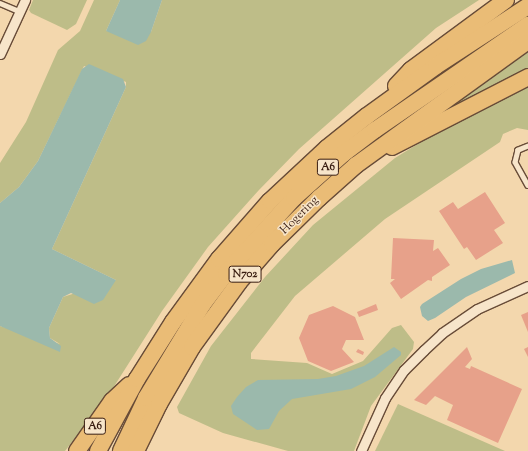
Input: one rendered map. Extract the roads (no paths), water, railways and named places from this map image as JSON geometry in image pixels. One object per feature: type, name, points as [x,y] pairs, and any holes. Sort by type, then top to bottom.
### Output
[{"type":"highway","name":"N702","points":[[367,116],[411,70],[506,0]]},
{"type":"highway","name":"N702","points":[[131,386],[186,304],[243,231],[297,175],[367,116],[436,66],[528,6]]},
{"type":"highway","name":"A6","points":[[152,401],[203,304],[231,268],[294,198],[343,154],[375,130],[528,25]]},
{"type":"highway","name":"Hogering","points":[[136,451],[144,417],[152,401],[239,282],[296,219],[356,165],[528,41]]},
{"type":"highway","name":"N702","points":[[356,165],[528,77]]},
{"type":"highway","name":"A6","points":[[77,451],[118,404],[131,386]]},
{"type":"highway","name":"A6","points":[[98,451],[118,404]]},
{"type":"highway","points":[[121,451],[144,417]]},
{"type":"street","points":[[0,54],[25,0]]},
{"type":"street","points":[[361,451],[385,398],[404,370],[424,350],[442,333],[477,309],[528,286]]},
{"type":"lane","points":[[0,3],[20,11]]},
{"type":"lane","points":[[528,146],[518,150],[515,162],[528,185]]}]
